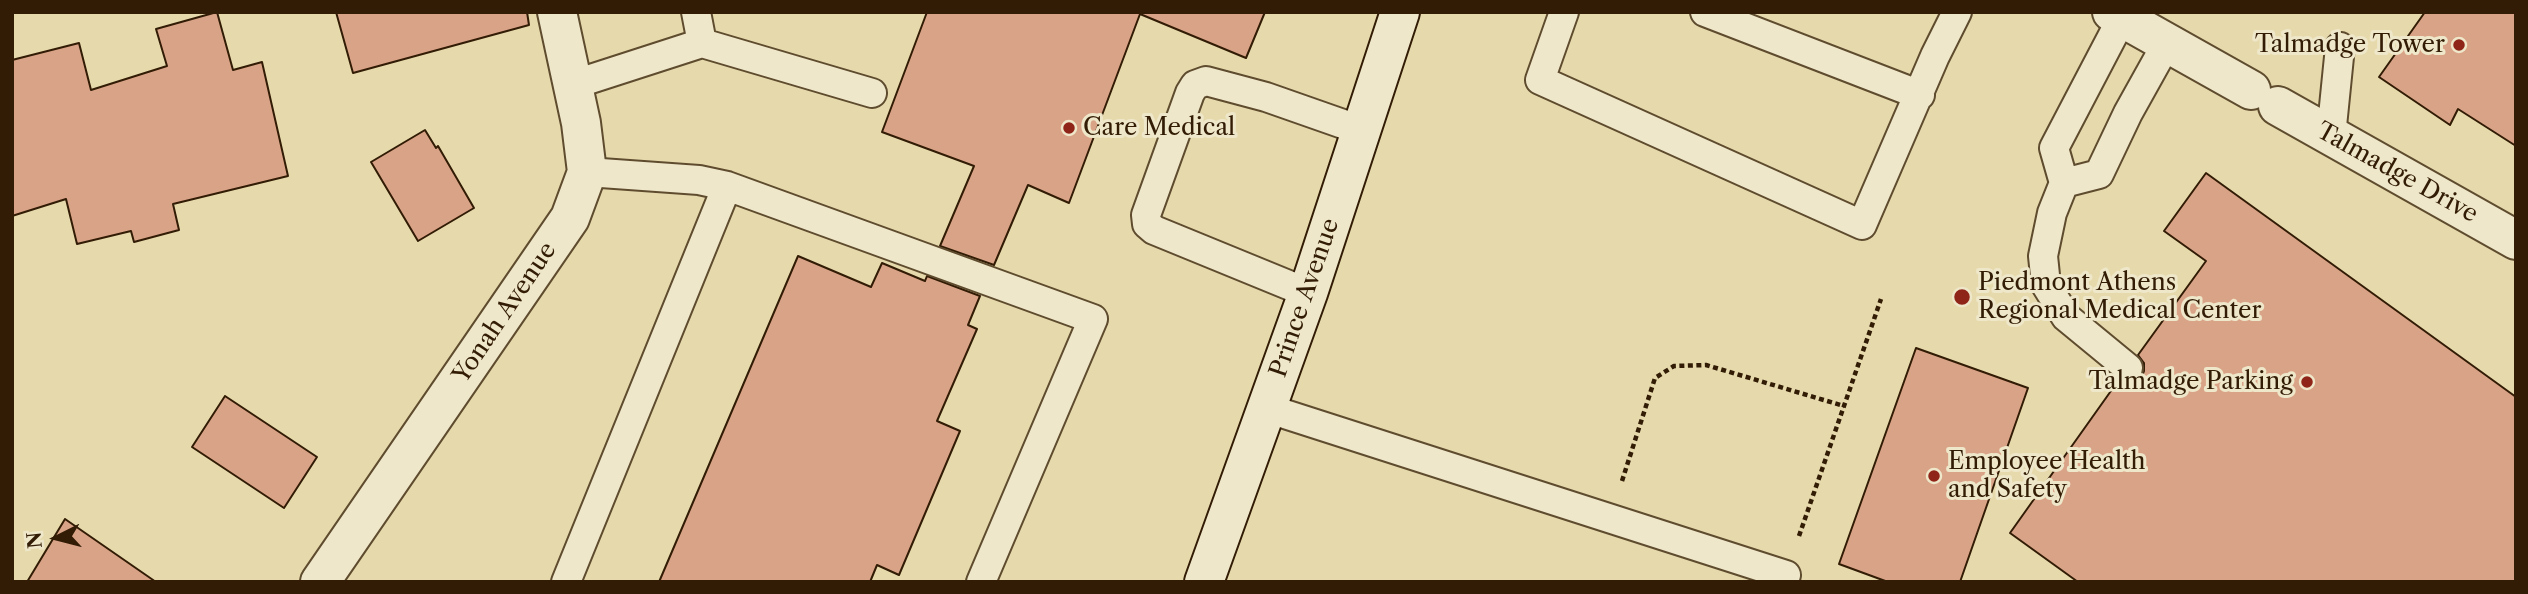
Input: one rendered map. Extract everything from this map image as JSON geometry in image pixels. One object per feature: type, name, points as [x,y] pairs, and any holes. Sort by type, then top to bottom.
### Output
[{"type":"street","points":[[557,12],[587,172]]},
{"type":"street","name":"Prince Avenue","points":[[1204,582],[1308,293],[1400,12]]},
{"type":"street","name":"Talmadge Drive","points":[[2117,15],[2516,240]]},
{"type":"street","name":"Yonah Avenue","points":[[320,582],[570,218],[587,172]]},
{"type":"lane","points":[[696,12],[702,43]]},
{"type":"lane","points":[[1564,12],[1540,80],[1862,225],[1957,12]]},
{"type":"lane","points":[[1705,12],[1920,95]]},
{"type":"lane","points":[[2117,15],[2054,148],[2064,183],[2052,213],[2043,256],[2046,285],[2066,317],[2128,368]]},
{"type":"lane","points":[[572,85],[702,43],[872,93]]},
{"type":"lane","points":[[2064,183],[2099,174],[2128,113],[2167,43]]},
{"type":"lane","points":[[2331,136],[2340,47]]},
{"type":"lane","points":[[1308,293],[1154,230],[1147,224],[1146,215],[1195,85],[1206,81],[1254,94],[1363,131]]},
{"type":"lane","points":[[587,172],[699,180],[727,186],[1093,319],[981,582]]},
{"type":"lane","points":[[566,582],[727,186]]},
{"type":"lane","points":[[1266,408],[1786,575]]},
{"type":"path","points":[[1786,575],[1881,299]]},
{"type":"path","points":[[1611,519],[1655,377],[1674,366],[1706,365],[1844,406]]},
{"type":"building","points":[[217,12],[233,70],[262,62],[288,176],[173,204],[179,230],[134,242],[131,231],[77,244],[66,199],[12,216],[12,60],[79,43],[91,90],[167,66],[156,29]]},
{"type":"building","points":[[336,12],[527,12],[529,25],[353,73]]},
{"type":"building","points":[[927,12],[1265,12],[1246,58],[1140,14],[1069,203],[1028,185],[994,265],[940,246],[974,166],[882,132]]},
{"type":"building","name":"Talmadge Tower","points":[[2425,12],[2516,12],[2516,146],[2458,109],[2450,125],[2379,77]]},
{"type":"building","points":[[425,130],[436,148],[438,146],[474,208],[418,241],[371,162]]},
{"type":"building","name":"Talmadge Parking","points":[[2206,173],[2516,397],[2516,582],[2078,582],[2010,533],[2118,381],[2133,384],[2141,378],[2144,363],[2138,355],[2206,261],[2164,231]]},
{"type":"building","points":[[798,256],[871,287],[882,263],[925,281],[927,276],[980,296],[968,325],[977,329],[937,421],[960,431],[899,575],[877,565],[870,582],[659,582]]},
{"type":"building","name":"Employee Health and Safety","points":[[1916,348],[2028,388],[1960,582],[1888,582],[1839,564]]},
{"type":"building","points":[[225,396],[317,457],[284,508],[192,447]]},
{"type":"building","points":[[65,519],[156,582],[27,582]]},
{"type":"place","name":"Talmadge Tower","points":[[2459,45]]},
{"type":"place","name":"Care Medical","points":[[1069,128]]},
{"type":"place","name":"Piedmont Athens Regional Medical Center","points":[[1962,297]]},
{"type":"place","name":"Talmadge Parking","points":[[2307,382]]},
{"type":"place","name":"Employee Health and Safety","points":[[1934,476]]}]
